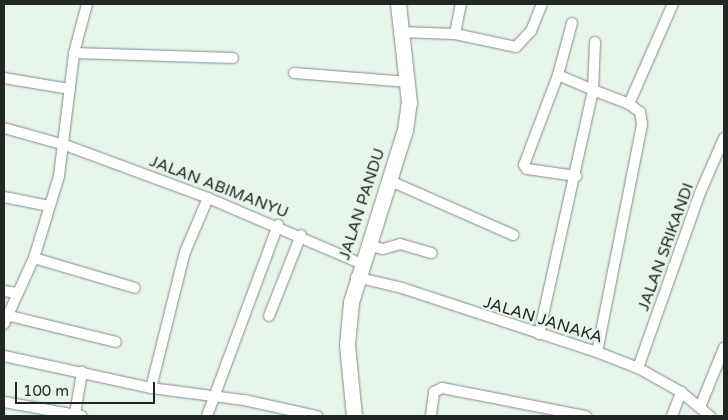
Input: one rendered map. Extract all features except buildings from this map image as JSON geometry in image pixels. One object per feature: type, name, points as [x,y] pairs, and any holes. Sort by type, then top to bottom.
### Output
[{"type":"street","points":[[86,4],[74,53],[65,145],[34,258],[5,319],[116,342]]},
{"type":"street","name":"JALAN PANDU","points":[[354,416],[347,345],[358,270],[405,130],[409,82],[399,32],[398,4]]},
{"type":"street","points":[[455,34],[461,4]]},
{"type":"street","points":[[399,32],[455,34],[516,47],[531,31],[542,4]]},
{"type":"street","points":[[629,104],[673,4]]},
{"type":"street","points":[[572,23],[558,75],[524,165],[527,169],[577,176]]},
{"type":"street","points":[[539,334],[577,176],[593,90],[595,42]]},
{"type":"street","points":[[74,53],[233,58]]},
{"type":"street","points":[[294,73],[409,82]]},
{"type":"street","points":[[558,75],[629,104],[640,112],[642,124],[597,352]]},
{"type":"street","points":[[4,78],[70,89]]},
{"type":"street","name":"JALAN ABIMANYU","points":[[4,128],[65,145],[278,225],[301,235],[358,270]]},
{"type":"street","name":"JALAN SRIKANDI","points":[[638,368],[720,158],[724,138]]},
{"type":"street","points":[[388,180],[513,235]]},
{"type":"street","points":[[4,197],[49,206]]},
{"type":"street","points":[[150,388],[185,252],[208,198]]},
{"type":"street","points":[[207,416],[217,398],[278,225]]},
{"type":"street","points":[[269,316],[301,235]]},
{"type":"street","points":[[367,245],[383,249],[400,244],[432,253]]},
{"type":"street","points":[[34,258],[135,288]]},
{"type":"street","name":"JALAN JANAKA","points":[[358,270],[402,288],[597,352],[638,368],[681,392],[710,416]]},
{"type":"street","points":[[4,291],[17,293]]},
{"type":"street","points":[[700,407],[724,348]]},
{"type":"street","points":[[4,356],[150,388],[317,416]]},
{"type":"street","points":[[4,402],[79,415],[82,372]]},
{"type":"street","points":[[431,416],[434,392],[442,388],[586,416]]},
{"type":"street","points":[[672,416],[681,392]]}]
